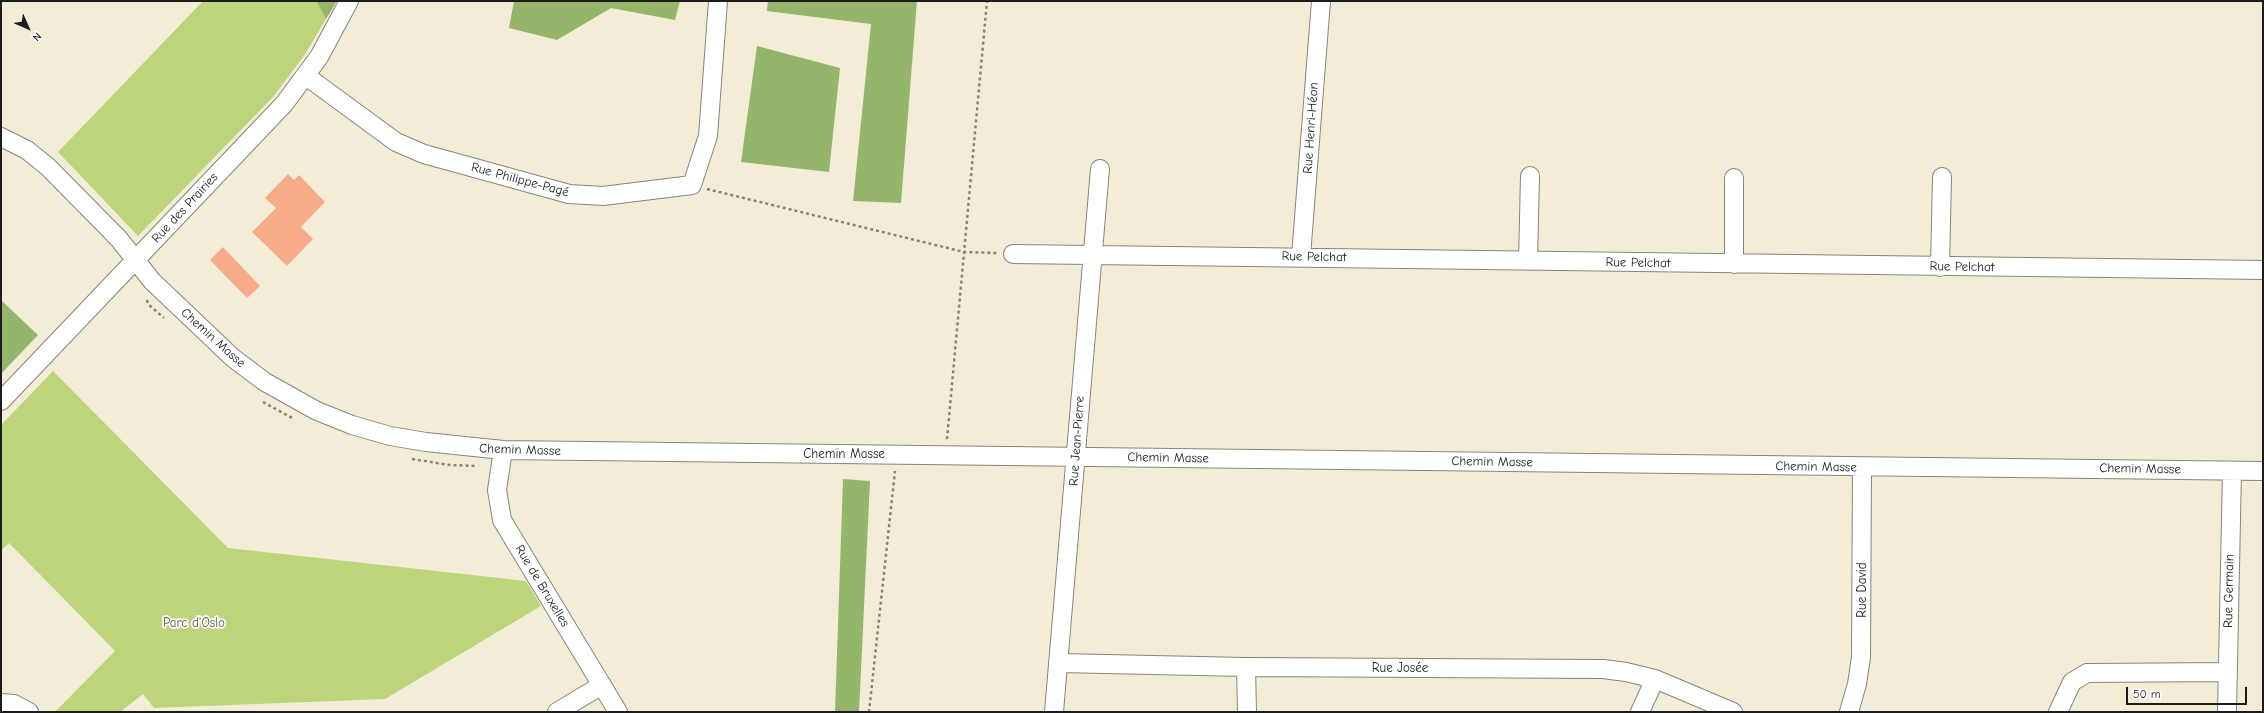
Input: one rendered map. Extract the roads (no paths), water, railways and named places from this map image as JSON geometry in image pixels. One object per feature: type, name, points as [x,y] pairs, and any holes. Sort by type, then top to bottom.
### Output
[{"type":"street","name":"Rue des Prairies","points":[[1,401],[273,116],[306,76],[349,1]]},
{"type":"street","name":"Rue Philippe-Pagé","points":[[306,76],[396,142],[424,154],[569,194],[603,196],[692,185],[708,136],[718,1]]},
{"type":"street","name":"Rue Henri-Héon","points":[[1301,256],[1321,1]]},
{"type":"street","name":"Chemin Masse","points":[[1,137],[27,150],[48,167],[119,239],[152,281],[233,358],[265,382],[317,411],[371,431],[438,444],[503,450],[2263,471]]},
{"type":"street","name":"Rue Jean-Pierre","points":[[1054,712],[1100,170]]},
{"type":"street","points":[[1528,261],[1530,176]]},
{"type":"street","points":[[1940,267],[1942,177]]},
{"type":"street","points":[[1734,178],[1734,264]]},
{"type":"street","name":"Rue Pelchat","points":[[1013,254],[1301,256],[1940,267],[2263,270]]},
{"type":"street","name":"Rue de Bruxelles","points":[[503,450],[497,490],[502,520],[618,712]]},
{"type":"street","name":"Rue David","points":[[1849,712],[1857,684],[1861,657],[1862,467]]},
{"type":"street","name":"Rue Germain","points":[[2226,712],[2232,470]]},
{"type":"street","name":"Rue Josée","points":[[1058,663],[1246,667],[1603,669],[1632,673],[1655,679],[1733,712]]},
{"type":"street","points":[[1246,667],[1247,712]]},
{"type":"street","points":[[2058,712],[2072,682],[2087,673],[2227,672]]},
{"type":"street","points":[[1640,712],[1655,679]]},
{"type":"street","points":[[557,712],[602,685]]},
{"type":"street","points":[[1,703],[14,704],[29,712]]},
{"type":"park label","name":"Parc d'Oslo","points":[[194,623]]}]
